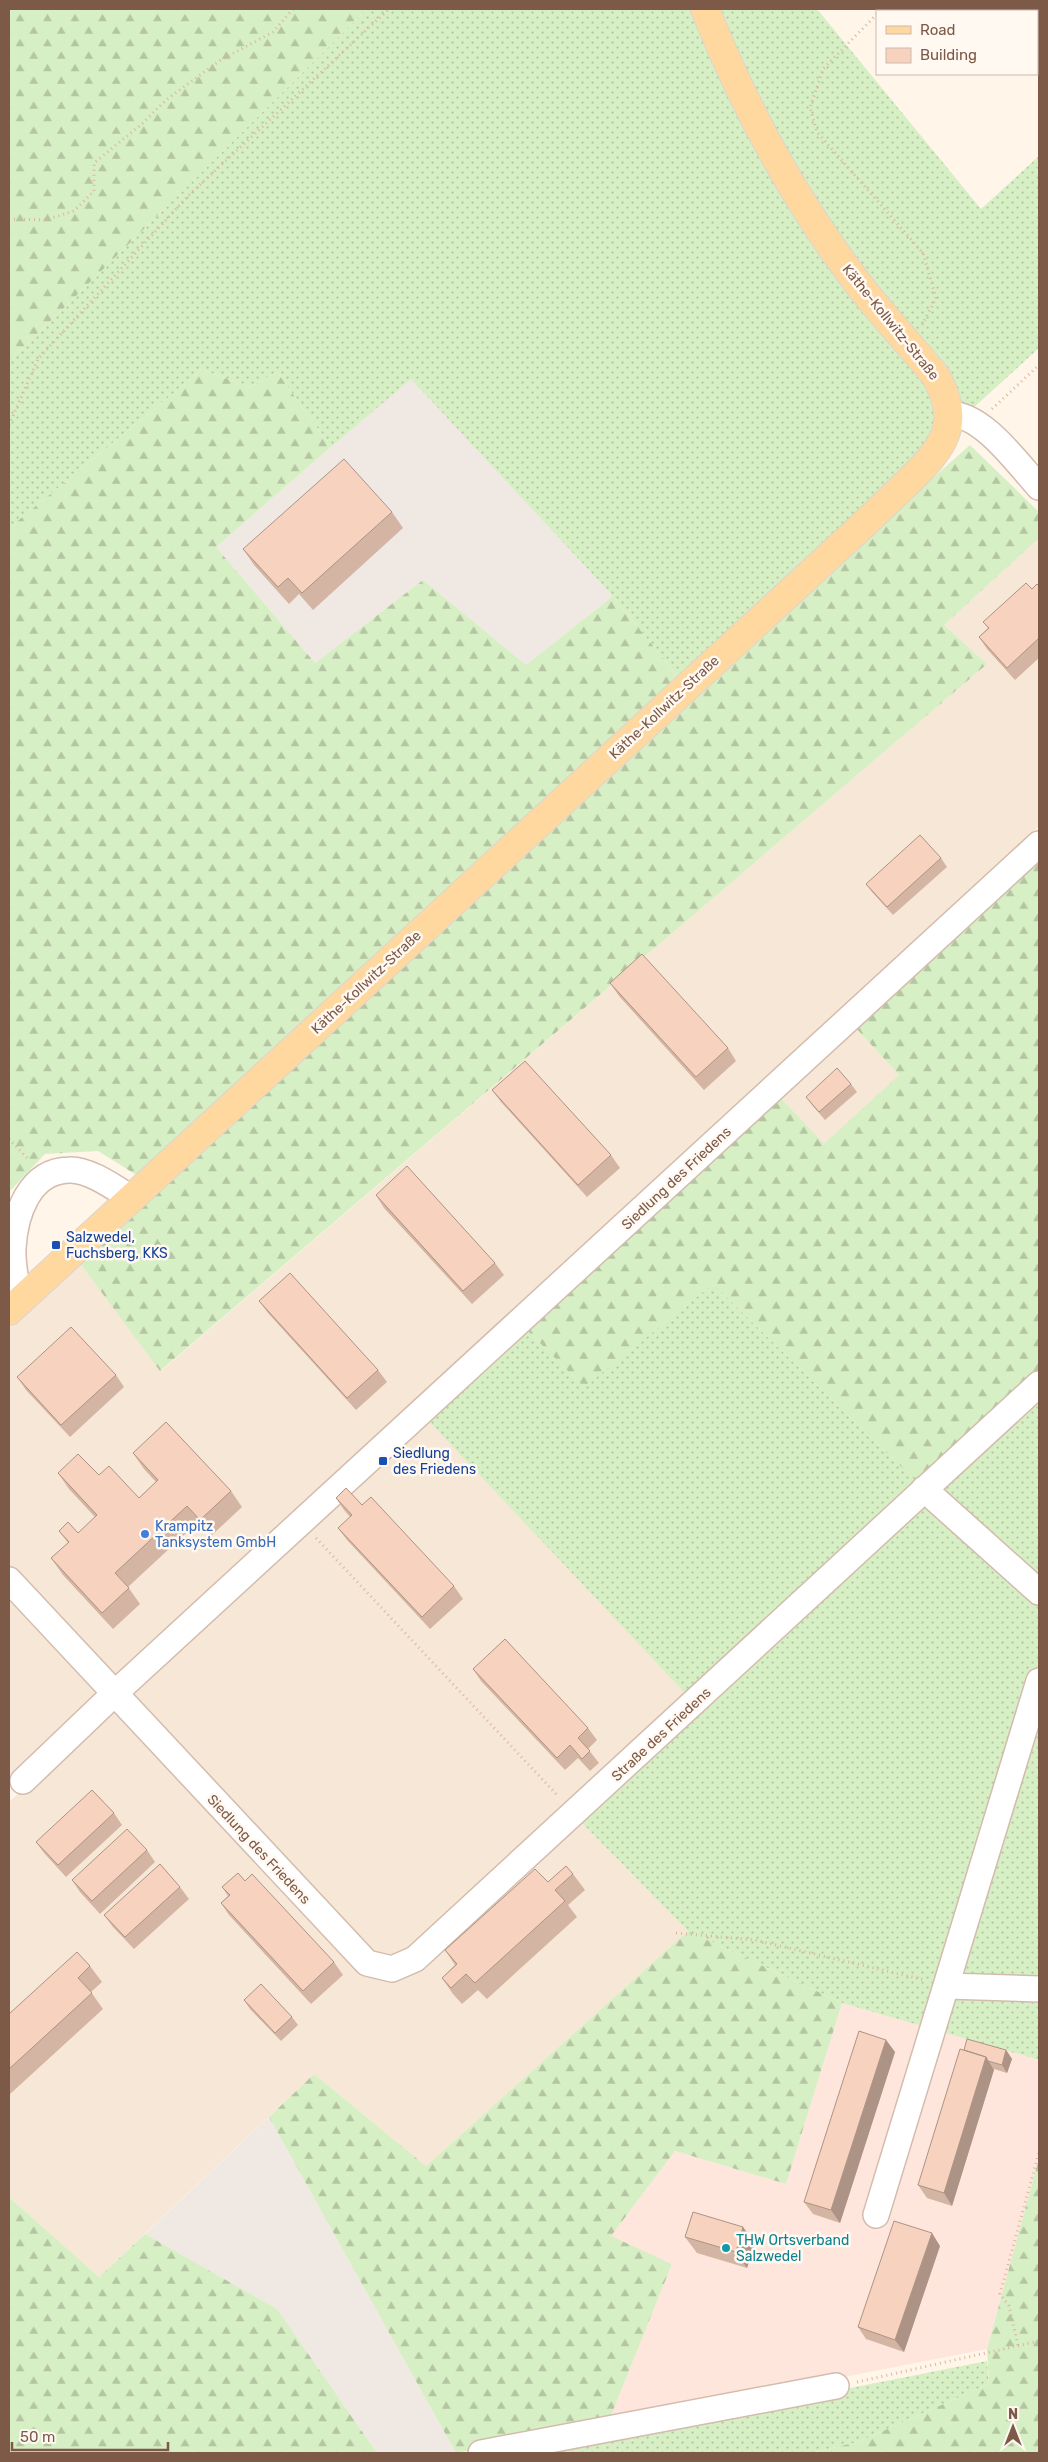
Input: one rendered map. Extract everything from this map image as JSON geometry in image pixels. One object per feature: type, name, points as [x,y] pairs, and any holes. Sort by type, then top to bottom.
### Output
[{"type":"main road","name":"Käthe-Kollwitz-Straße","points":[[14,1306],[884,505],[936,453],[944,440],[949,414],[944,390],[935,374],[864,291],[805,208],[762,132],[735,78],[705,9]]},
{"type":"street","points":[[949,414],[959,414],[977,423],[1039,487]]},
{"type":"street","name":"Siedlung des Friedens","points":[[23,1781],[114,1694],[1039,844]]},
{"type":"street","points":[[14,1306],[13,1249],[20,1205],[43,1176],[70,1169],[97,1177],[131,1198]]},
{"type":"street","name":"Straße des Friedens","points":[[392,1969],[416,1959],[1039,1384]]},
{"type":"street","points":[[924,1489],[1039,1592]]},
{"type":"street","name":"Siedlung des Friedens","points":[[9,1580],[367,1963],[392,1969]]},
{"type":"street","points":[[876,2215],[948,1986],[1039,1681]]},
{"type":"street","points":[[948,1986],[1039,1989]]},
{"type":"street","points":[[481,2453],[836,2386]]},
{"type":"path","points":[[9,220],[45,220],[74,211],[94,191],[94,162],[144,123],[166,100],[219,61],[272,32],[294,9]]},
{"type":"path","points":[[9,424],[38,358],[189,194],[389,9]]},
{"type":"path","points":[[876,15],[823,69],[810,108],[817,132],[923,253],[936,298],[922,326],[905,340]]},
{"type":"path","points":[[977,423],[1039,365]]},
{"type":"path","points":[[9,1139],[43,1176]]},
{"type":"path","points":[[301,1523],[574,1813]]},
{"type":"path","points":[[676,1933],[755,1940],[948,1986]]},
{"type":"path","points":[[1018,2345],[1009,2306],[1000,2294],[1039,2152]]},
{"type":"path","points":[[836,2386],[1039,2341]]},
{"type":"shaded area","points":[[411,378],[613,596],[526,665],[423,580],[315,663],[216,547]]},
{"type":"shaded area","points":[[1039,538],[1039,826],[839,1010],[899,1075],[824,1145],[779,1096],[701,1710],[579,1820],[688,1931],[426,2166],[314,2074],[99,2277],[9,2197],[9,1802],[24,1789],[9,1772],[9,1328],[79,1262],[161,1371],[987,664],[944,625]]},
{"type":"shaded area","points":[[842,2003],[1039,2060],[1039,2158],[987,2349],[608,2423],[672,2264],[610,2237],[675,2151],[786,2184]]},
{"type":"shaded area","points":[[269,2117],[456,2453],[377,2453],[277,2309],[145,2234]]},
{"type":"green space","points":[[9,9],[367,9],[9,362]]},
{"type":"green space","points":[[367,9],[817,9],[981,209],[1039,156],[1039,348],[678,677],[613,596],[411,379],[331,447],[277,372],[251,387],[202,370],[9,528],[9,362]]},
{"type":"green space","points":[[202,370],[251,387],[277,372],[331,447],[216,547],[315,663],[423,580],[526,665],[613,596],[678,677],[138,1176],[98,1151],[45,1154],[9,1192],[9,528]]},
{"type":"green space","points":[[970,445],[1039,512],[1039,538],[944,625],[987,664],[160,1371],[79,1262],[858,544]]},
{"type":"green space","points":[[1039,853],[1039,1384],[924,1489],[713,1284],[584,1387],[523,1326],[779,1096],[824,1144],[899,1075],[854,1026]]},
{"type":"green space","points":[[713,1284],[924,1489],[1039,1384],[1039,2060],[842,2003],[688,1931],[579,1820],[701,1710],[424,1416],[523,1326],[584,1387]]},
{"type":"green space","points":[[688,1931],[842,2003],[786,2184],[675,2151],[611,2236],[672,2264],[608,2423],[456,2453],[269,2117],[314,2074],[426,2166]]},
{"type":"green space","points":[[1039,2158],[1039,2453],[811,2453],[858,2442],[989,2384],[987,2349]]},
{"type":"green space","points":[[9,2197],[99,2277],[145,2234],[277,2309],[377,2453],[9,2453]]},
{"type":"green space","points":[[987,2361],[989,2384],[858,2442],[811,2453],[523,2453]]},
{"type":"building","points":[[344,459],[392,512],[302,593],[288,578],[278,587],[243,549]]},
{"type":"building","points":[[1026,583],[1032,589],[1037,584],[1039,586],[1039,638],[1007,668],[979,637],[989,628],[983,622]]},
{"type":"building","points":[[920,835],[941,858],[887,907],[866,884]]},
{"type":"building","points":[[642,954],[728,1048],[696,1077],[610,983]]},
{"type":"building","points":[[525,1061],[611,1155],[578,1185],[492,1090]]},
{"type":"building","points":[[837,1068],[851,1084],[819,1112],[806,1097]]},
{"type":"building","points":[[407,1166],[495,1263],[463,1291],[376,1195]]},
{"type":"building","points":[[290,1273],[378,1370],[347,1398],[259,1301]]},
{"type":"building","points":[[71,1327],[116,1375],[61,1425],[17,1377]]},
{"type":"building","name":"Krampitz Tanksystem GmbH","points":[[166,1422],[231,1491],[200,1520],[187,1506],[115,1573],[129,1588],[102,1613],[51,1558],[69,1542],[59,1531],[68,1522],[78,1533],[97,1515],[58,1473],[78,1454],[99,1475],[109,1466],[139,1498],[158,1480],[133,1453]]},
{"type":"building","points":[[346,1488],[362,1505],[371,1497],[454,1586],[422,1617],[338,1528],[352,1515],[336,1498]]},
{"type":"building","points":[[505,1639],[588,1728],[578,1738],[590,1751],[582,1759],[570,1745],[557,1758],[473,1669]]},
{"type":"building","points":[[92,1790],[114,1813],[58,1865],[36,1842]]},
{"type":"building","points":[[127,1829],[147,1850],[92,1901],[72,1880]]},
{"type":"building","points":[[160,1864],[180,1887],[125,1937],[104,1915]]},
{"type":"building","points":[[566,1866],[573,1874],[555,1890],[565,1901],[475,1983],[466,1974],[451,1988],[442,1978],[457,1964],[445,1950],[535,1869],[548,1882]]},
{"type":"building","points":[[238,1873],[245,1881],[252,1874],[334,1962],[303,1991],[221,1903],[230,1895],[222,1887]]},
{"type":"building","points":[[77,1952],[90,1966],[78,1978],[92,1993],[9,2069],[9,2014]]},
{"type":"building","points":[[261,1984],[292,2017],[275,2033],[244,2000]]},
{"type":"building","points":[[859,2031],[886,2040],[831,2210],[804,2202]]},
{"type":"building","points":[[967,2039],[1006,2050],[1002,2065],[988,2061],[986,2057],[964,2050]]},
{"type":"building","points":[[960,2049],[986,2057],[944,2193],[918,2185]]},
{"type":"building","points":[[693,2212],[743,2227],[736,2252],[685,2237]]},
{"type":"building","points":[[894,2221],[932,2233],[895,2340],[858,2327]]},
{"type":"place","name":"Salzwedel, Fuchsberg, KKS","points":[[56,1245]]},
{"type":"place","name":"Siedlung des Friedens","points":[[383,1461]]},
{"type":"place","name":"Krampitz Tanksystem GmbH","points":[[145,1534]]},
{"type":"place","name":"THW Ortsverband Salzwedel","points":[[726,2248]]}]
